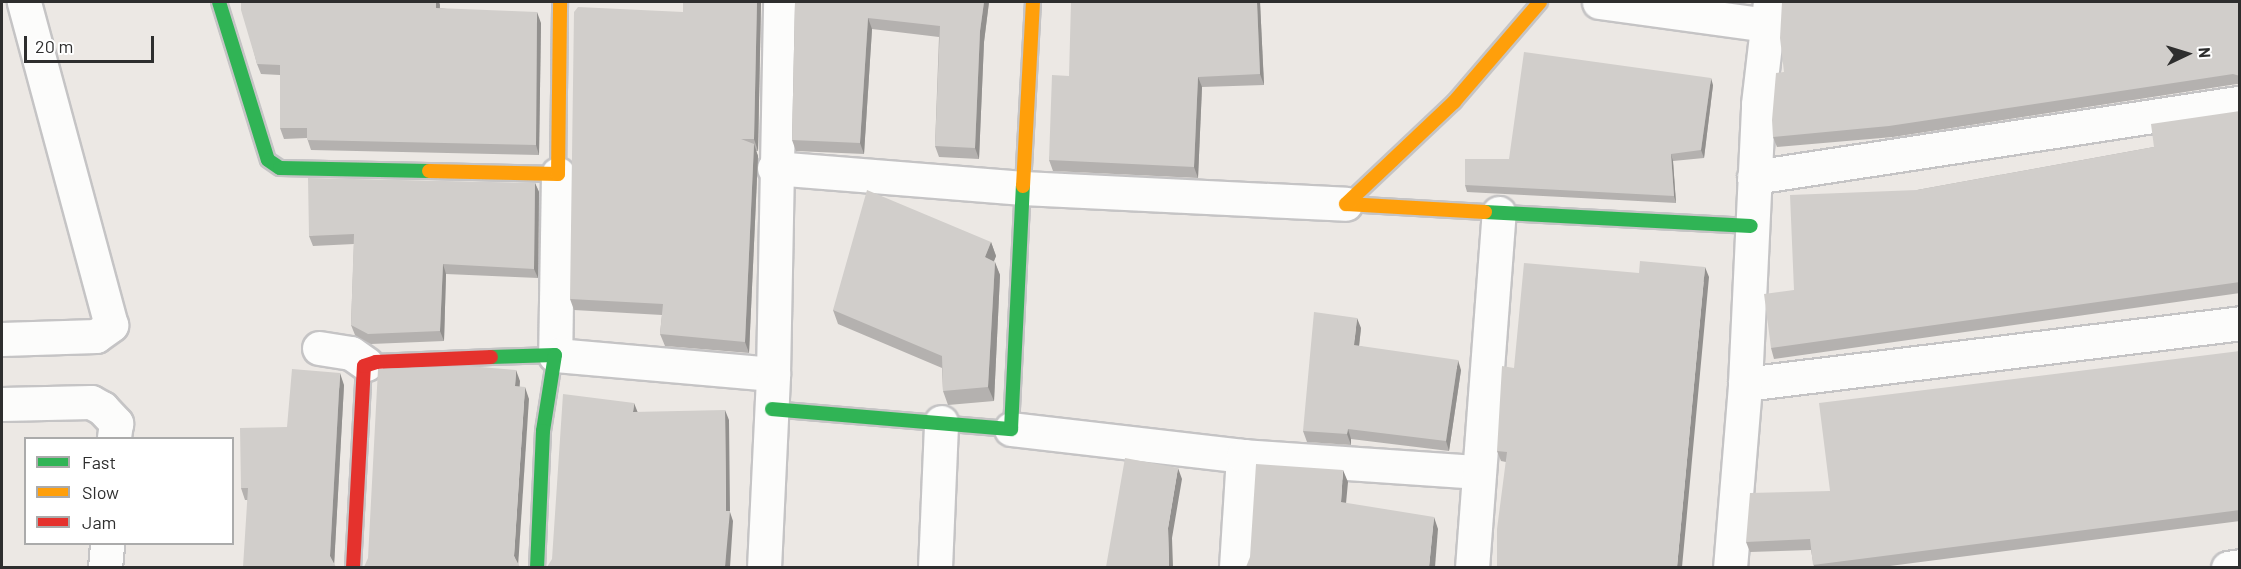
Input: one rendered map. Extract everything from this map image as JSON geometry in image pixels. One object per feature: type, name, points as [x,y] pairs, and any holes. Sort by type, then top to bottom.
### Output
[{"type":"street","points":[[2,339],[96,336],[111,325],[24,2]]},
{"type":"street","points":[[219,2],[268,160],[280,168],[558,174]]},
{"type":"street","points":[[537,567],[543,431],[555,355],[560,2]]},
{"type":"street","points":[[764,567],[773,375],[774,168],[780,2]]},
{"type":"street","points":[[1011,429],[1033,2]]},
{"type":"street","points":[[1346,204],[1454,102],[1540,2]]},
{"type":"street","points":[[1599,2],[1769,13],[1751,226],[1745,384],[1730,567]]},
{"type":"street","points":[[1755,177],[2240,103]]},
{"type":"street","points":[[774,168],[1023,188],[1751,226]]},
{"type":"street","points":[[1472,567],[1477,472],[1499,213]]},
{"type":"street","points":[[1745,384],[2240,322]]},
{"type":"street","points":[[319,348],[351,353],[367,364],[555,355],[773,375]]},
{"type":"street","points":[[353,567],[361,371],[367,364]]},
{"type":"street","points":[[2,404],[91,402],[116,423],[114,437]]},
{"type":"street","points":[[772,409],[941,422],[1243,456],[1477,472]]},
{"type":"street","points":[[935,567],[941,422]]},
{"type":"street","points":[[1236,567],[1243,456]]},
{"type":"street","points":[[105,567],[107,545]]},
{"type":"street","points":[[2228,567],[2240,566]]},
{"type":"building","points":[[241,2],[436,2],[436,8],[537,12],[536,145],[307,140],[307,128],[280,128],[280,65],[257,64],[241,10]]},
{"type":"building","points":[[683,2],[757,2],[754,139],[741,139],[754,144],[745,342],[660,334],[663,304],[570,299],[574,12],[578,7],[683,12]]},
{"type":"building","points":[[795,2],[984,2],[980,31],[975,148],[935,146],[940,26],[868,18],[860,143],[792,140]]},
{"type":"building","points":[[1071,2],[1257,2],[1260,74],[1198,77],[1194,167],[1049,160],[1052,75],[1069,76]]},
{"type":"building","points":[[1782,2],[2240,2],[2240,76],[2233,74],[1889,126],[1773,137],[1776,73],[1784,72],[1780,38]]},
{"type":"building","points":[[1524,52],[1711,78],[1701,150],[1671,154],[1674,196],[1465,185],[1465,159],[1509,159]]},
{"type":"building","points":[[2240,111],[2240,282],[1771,348],[1764,294],[1794,290],[1790,195],[1917,190],[2154,147],[2151,124]]},
{"type":"building","points":[[308,178],[535,183],[534,269],[443,264],[440,331],[368,334],[351,325],[354,234],[309,236]]},
{"type":"building","points":[[867,190],[991,242],[985,257],[995,262],[988,387],[943,391],[942,356],[833,310]]},
{"type":"building","points":[[1640,261],[1705,267],[1677,567],[1497,567],[1497,529],[1507,452],[1497,451],[1502,366],[1514,368],[1524,263],[1639,273]]},
{"type":"building","points":[[1314,312],[1357,318],[1354,345],[1458,360],[1446,441],[1348,429],[1347,434],[1303,431]]},
{"type":"building","points":[[2240,351],[2240,510],[1813,565],[1810,539],[1746,542],[1750,493],[1830,491],[1819,403]]},
{"type":"building","points":[[468,366],[516,370],[515,386],[525,387],[514,556],[520,567],[364,567],[368,558],[378,369]]},
{"type":"building","points":[[292,369],[340,373],[330,556],[336,567],[243,567],[248,488],[241,488],[240,428],[287,427]]},
{"type":"building","points":[[563,394],[634,403],[633,412],[725,410],[726,511],[730,511],[725,567],[547,567],[552,559]]},
{"type":"building","points":[[1125,458],[1178,468],[1168,528],[1169,567],[1106,567]]},
{"type":"building","points":[[1256,464],[1343,470],[1341,502],[1434,517],[1429,567],[1246,567],[1250,557]]},
{"type":"traffic: fast","points":[[219,2],[268,160],[280,168],[429,171]]},
{"type":"traffic: fast","points":[[772,409],[1011,429],[1023,186]]},
{"type":"traffic: fast","points":[[1485,212],[1751,226]]},
{"type":"traffic: fast","points":[[491,357],[555,355],[543,431],[537,568]]},
{"type":"traffic: slow","points":[[429,171],[558,174],[560,2]]},
{"type":"traffic: slow","points":[[1023,186],[1033,2]]},
{"type":"traffic: slow","points":[[1485,212],[1346,204],[1454,102],[1540,2]]},
{"type":"traffic: jam","points":[[353,568],[364,366],[376,362],[491,357]]}]
